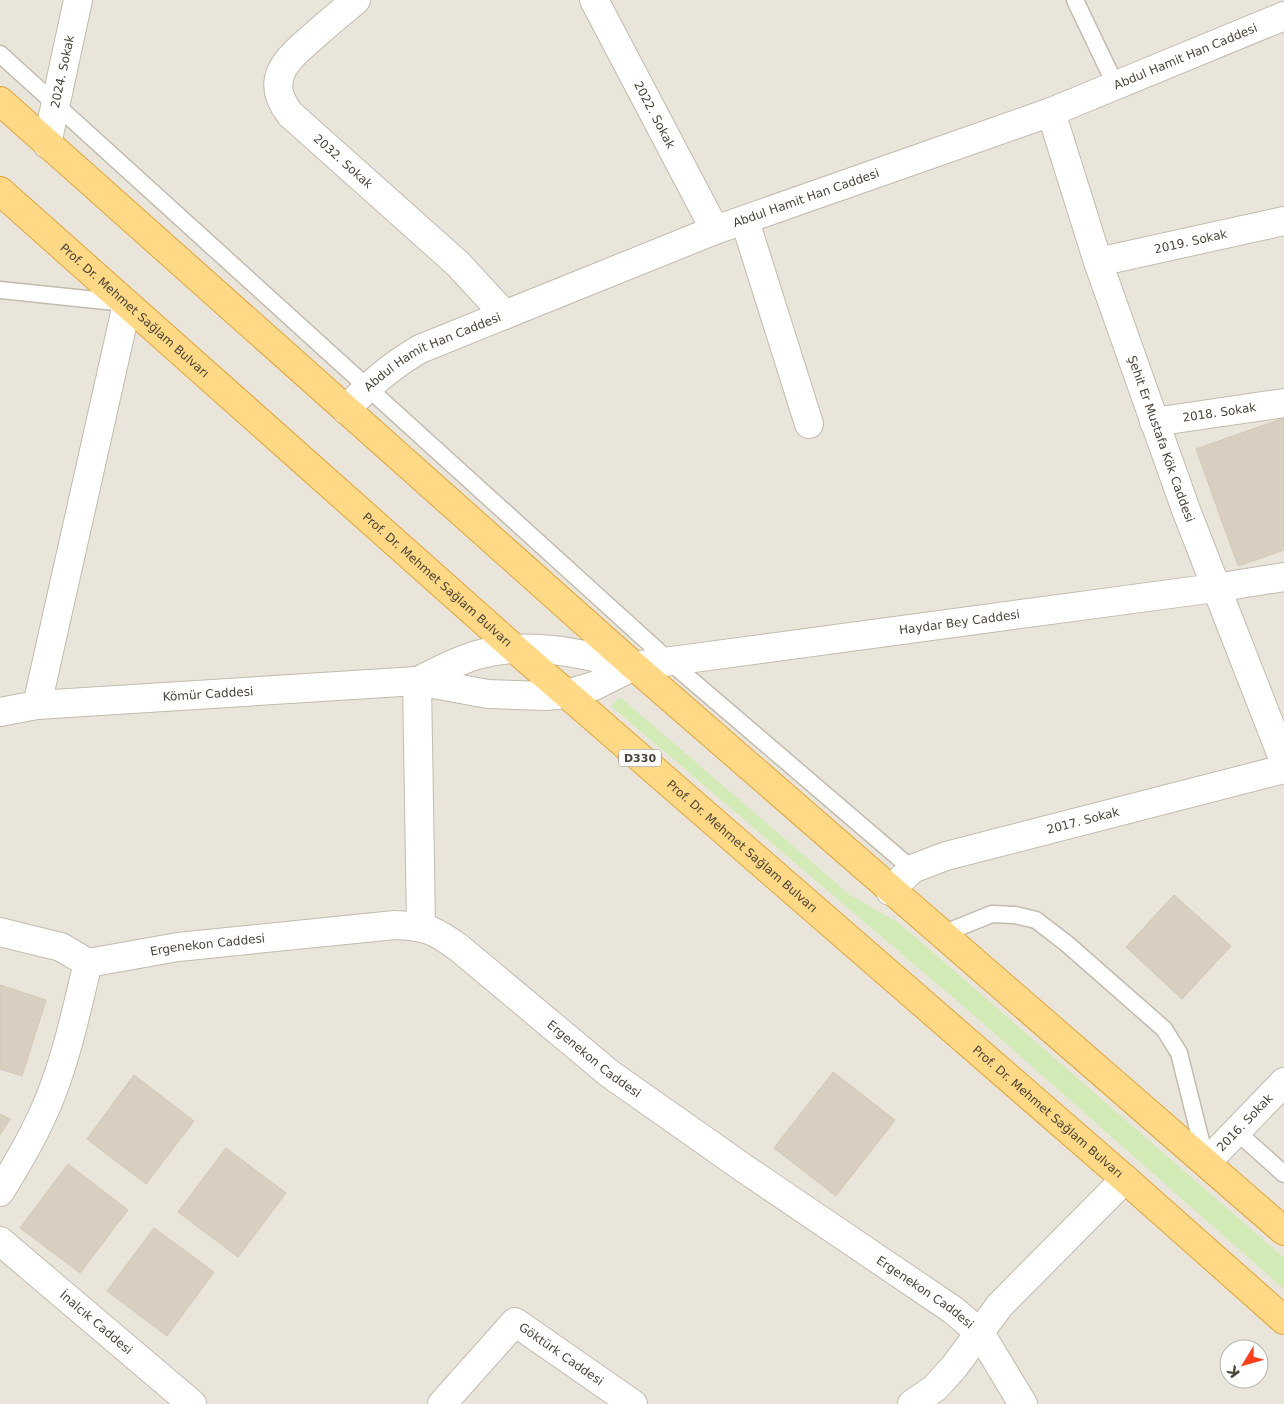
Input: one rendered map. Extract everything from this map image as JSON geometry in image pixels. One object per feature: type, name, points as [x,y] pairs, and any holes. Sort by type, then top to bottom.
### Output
[{"type":"highway","points":[[0,102],[634,666],[890,891],[1284,1231]]},
{"type":"highway","name":"Prof. Dr. Mehmet Sağlam Bulvarı","points":[[0,190],[515,649],[1125,1179],[1284,1320]]},
{"type":"street","name":"2024. Sokak","points":[[47,144],[78,0]]},
{"type":"street","name":"2032. Sokak","points":[[356,0],[288,59],[278,82],[280,99],[290,114],[458,264],[505,315]]},
{"type":"street","name":"2022. Sokak","points":[[594,0],[715,230]]},
{"type":"street","name":"Abdul Hamit Han Caddesi","points":[[346,410],[367,387],[404,358],[420,349],[715,230],[746,221],[1051,112],[1284,16]]},
{"type":"street","name":"Şehit Er Mustafa Kök Caddesi","points":[[1051,112],[1098,262],[1154,422],[1215,588],[1284,761]]},
{"type":"street","points":[[746,221],[808,424]]},
{"type":"street","name":"2019. Sokak","points":[[1098,262],[1284,221]]},
{"type":"street","points":[[37,705],[127,304]]},
{"type":"street","name":"2018. Sokak","points":[[1154,422],[1284,402]]},
{"type":"street","name":"Haydar Bey Caddesi","points":[[634,666],[1215,588],[1284,577]]},
{"type":"street","points":[[417,681],[476,656],[515,649],[546,649],[634,666]]},
{"type":"street","points":[[417,681],[488,694],[546,696],[567,694],[594,686],[634,666]]},
{"type":"street","points":[[417,681],[421,926]]},
{"type":"street","name":"Kömür Caddesi","points":[[0,712],[37,705],[417,681]]},
{"type":"street","name":"2017. Sokak","points":[[890,891],[912,869],[946,856],[1284,769]]},
{"type":"street","name":"Ergenekon Caddesi","points":[[88,963],[178,946],[395,925],[421,926],[437,932],[459,948],[610,1074],[953,1310],[980,1333],[1022,1404]]},
{"type":"street","points":[[0,932],[61,947],[88,963],[62,1064],[51,1095],[32,1139],[0,1192]]},
{"type":"street","name":"2016. Sokak","points":[[1206,1163],[1284,1082]]},
{"type":"street","points":[[912,1404],[935,1388],[954,1367],[1000,1306],[1125,1179]]},
{"type":"street","name":"İnalcık Caddesi","points":[[0,1241],[192,1404]]},
{"type":"street","name":"Göktürk Caddesi","points":[[442,1404],[515,1322],[634,1404]]},
{"type":"lane","points":[[1075,0],[1116,86]]},
{"type":"lane","points":[[0,54],[669,661],[912,869]]},
{"type":"lane","points":[[0,290],[127,304]]},
{"type":"lane","points":[[942,934],[992,914],[1015,915],[1036,920],[1066,943],[1164,1029],[1179,1053],[1206,1163]]},
{"type":"lane","points":[[1236,1131],[1284,1174]]},
{"type":"shaded area","points":[[0,0],[1284,0],[1284,1404],[0,1404]]},
{"type":"green space","points":[[620,697],[850,895],[897,922],[914,936],[1284,1258],[1284,1289],[976,1017],[611,706]]},
{"type":"building","points":[[1284,418],[1284,550],[1238,566],[1196,449]]},
{"type":"building","points":[[1174,895],[1231,946],[1182,999],[1126,947]]},
{"type":"building","points":[[0,985],[46,1000],[22,1076],[0,1069]]},
{"type":"building","points":[[833,1072],[895,1120],[836,1196],[774,1148]]},
{"type":"building","points":[[134,1075],[194,1121],[146,1184],[87,1139]]},
{"type":"building","points":[[0,1114],[10,1119],[0,1135]]},
{"type":"building","points":[[226,1148],[286,1193],[238,1257],[178,1212]]},
{"type":"building","points":[[68,1164],[128,1210],[80,1273],[20,1228]]},
{"type":"building","points":[[154,1228],[214,1272],[167,1336],[107,1291]]}]
